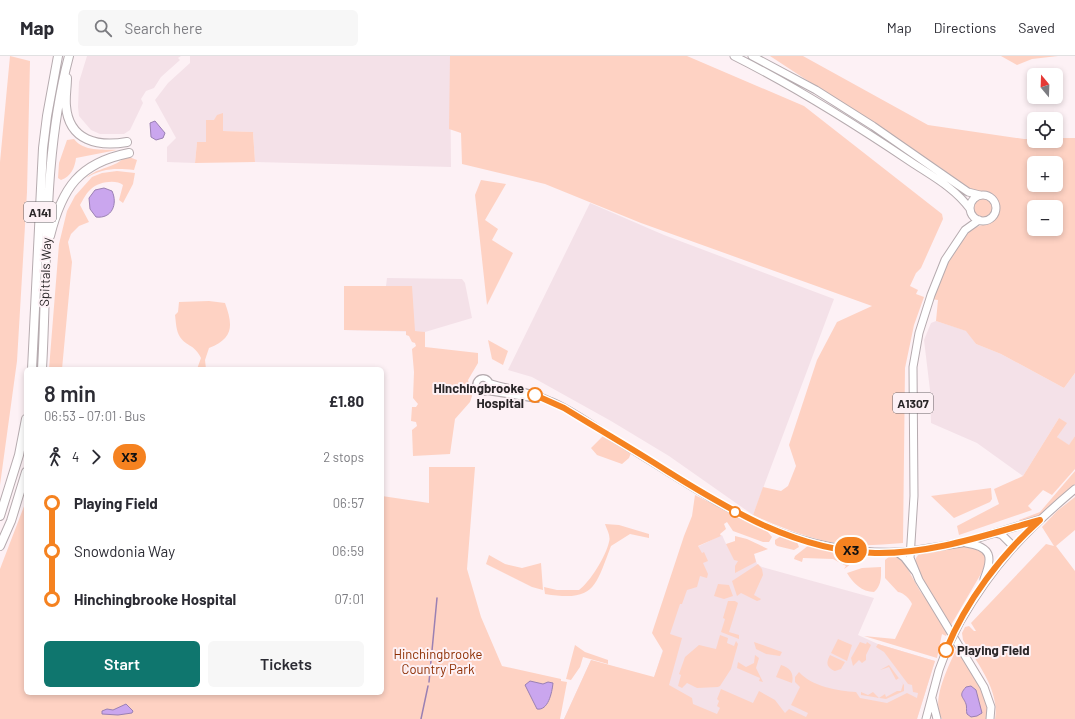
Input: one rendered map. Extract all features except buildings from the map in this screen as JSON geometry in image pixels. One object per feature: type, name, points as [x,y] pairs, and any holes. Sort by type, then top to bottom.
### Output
[{"type":"highway","name":"Spittals Way","points":[[32,367],[43,148],[49,101],[58,56]]},
{"type":"highway","name":"Spittals Way","points":[[42,367],[45,258],[56,117],[68,58]]},
{"type":"highway","points":[[68,58],[66,106],[68,115],[75,129],[83,137],[94,143],[112,144],[127,142]]},
{"type":"highway","points":[[45,258],[59,208],[76,179],[93,164],[129,153]]},
{"type":"highway","points":[[0,516],[19,455],[24,429]]},
{"type":"highway","points":[[0,546],[13,513],[24,478]]},
{"type":"main road","points":[[734,56],[812,98],[904,157],[957,193],[978,220],[991,218],[995,210],[992,198],[968,192],[912,152],[816,90],[752,56]]},
{"type":"main road","points":[[970,211],[971,202],[980,195]]},
{"type":"main road","name":"A1307","points":[[970,211],[965,230],[946,260],[930,295],[919,332],[913,367],[914,496],[910,551],[914,571],[984,687],[991,706],[990,719]]},
{"type":"main road","name":"A1307","points":[[965,230],[978,220]]},
{"type":"main road","points":[[979,590],[1013,546],[1075,489]]},
{"type":"main road","points":[[910,551],[962,543],[1040,520]]},
{"type":"main road","points":[[996,533],[1002,535],[1013,546]]},
{"type":"main road","points":[[926,719],[939,670],[948,646],[979,590],[990,565],[989,555],[982,547],[962,543]]},
{"type":"main road","points":[[931,697],[937,719]]},
{"type":"street","points":[[551,400],[478,391],[476,382],[480,378],[485,378],[490,383],[551,400],[713,500],[755,522],[795,538],[842,549],[874,553],[910,551]]},
{"type":"street","points":[[487,391],[490,383]]},
{"type":"street","points":[[896,552],[904,558],[914,571]]},
{"type":"shaded area","points":[[87,56],[181,56],[178,58],[180,60],[161,77],[154,88],[146,91],[141,99],[143,103],[130,130],[124,134],[100,134],[91,130],[79,116],[79,82]]},
{"type":"shaded area","points":[[190,56],[450,56],[451,167],[255,162],[253,132],[223,131],[223,114],[206,142],[197,142],[195,163],[167,162],[167,147],[176,138],[155,100],[168,83],[190,63]]},
{"type":"shaded area","points":[[155,121],[165,133],[163,138],[156,140],[151,137],[150,123]]},
{"type":"shaded area","points":[[104,188],[112,191],[114,196],[114,205],[110,213],[106,216],[96,217],[90,209],[89,198],[95,190]]},
{"type":"shaded area","name":"Hinchingbrooke Hospital","points":[[590,203],[664,235],[834,299],[753,515],[669,456],[611,421],[532,377],[508,370]]},
{"type":"shaded area","points":[[387,278],[462,279],[465,283],[472,318],[425,332],[344,330],[344,286],[386,286]]},
{"type":"shaded area","points":[[936,321],[967,331],[976,344],[1001,354],[1064,388],[1075,373],[1075,436],[1069,446],[1057,437],[1059,418],[1023,476],[977,443],[931,423],[930,390],[924,340],[931,323]]},
{"type":"shaded area","points":[[722,535],[726,544],[754,554],[757,564],[762,567],[874,598],[858,635],[878,644],[935,661],[917,719],[564,719],[591,660],[654,678],[695,548]]},
{"type":"shaded area","points":[[530,681],[543,684],[548,682],[553,683],[549,700],[541,709],[537,709],[525,685]]},
{"type":"shaded area","points":[[971,686],[976,690],[982,713],[971,717],[967,714],[962,692],[966,687]]},
{"type":"shaded area","points":[[126,704],[133,711],[132,713],[118,715],[102,714],[102,711],[107,709],[113,710]]},
{"type":"green space","points":[[10,56],[30,61],[27,192],[17,361],[0,485],[0,162]]},
{"type":"green space","points":[[450,56],[687,56],[804,106],[942,214],[943,219],[921,268],[916,273],[910,286],[918,290],[916,294],[924,297],[914,325],[905,368],[903,543],[872,545],[840,544],[789,530],[753,515],[763,487],[781,491],[788,486],[796,466],[789,445],[817,360],[837,322],[872,306],[641,223],[545,184],[462,164],[461,133],[449,129]]},
{"type":"green space","points":[[770,56],[803,56],[928,125],[1027,139],[1027,148],[1063,148],[1063,138],[1075,138],[1075,373],[1064,388],[1001,354],[976,344],[966,331],[936,321],[938,300],[931,299],[948,260],[969,230],[992,221],[999,208],[993,194],[986,191],[971,191],[941,168]]},
{"type":"green space","points":[[1001,56],[1058,56],[1032,59],[1017,65]]},
{"type":"green space","points":[[223,113],[223,131],[253,132],[255,162],[195,163],[197,142],[206,142],[206,120],[214,120],[217,115]]},
{"type":"green space","points":[[74,139],[78,143],[88,148],[99,150],[117,150],[76,158],[72,171],[67,177],[61,180],[58,178],[59,163],[67,140]]},
{"type":"green space","points":[[129,157],[137,160],[134,170],[121,169],[103,171],[86,178],[96,171]]},
{"type":"green space","points":[[117,171],[135,173],[133,184],[123,203],[119,200],[123,185],[116,182],[107,182],[94,187],[88,192],[80,205],[89,222],[79,226],[71,234],[68,242],[72,262],[62,367],[49,367],[59,244],[67,211],[75,196],[92,177],[102,173]]},
{"type":"green space","points":[[481,180],[506,184],[485,220],[498,229],[492,240],[513,253],[487,305],[475,195]]},
{"type":"green space","points":[[983,198],[990,201],[993,208],[990,215],[983,218],[976,215],[973,208],[976,201]]},
{"type":"green space","points":[[344,286],[412,286],[415,331],[425,332],[425,347],[478,353],[478,363],[468,380],[472,396],[470,402],[455,419],[450,454],[413,456],[412,430],[417,426],[416,422],[411,421],[412,407],[416,407],[418,404],[413,398],[414,372],[412,349],[416,346],[415,343],[412,342],[409,336],[406,335],[406,331],[344,330]]},
{"type":"green space","points":[[209,301],[225,303],[230,324],[229,330],[223,340],[209,348],[205,360],[206,367],[198,367],[201,358],[196,350],[185,343],[179,335],[175,315],[178,312],[179,302]]},
{"type":"green space","points":[[488,340],[508,351],[503,365],[492,359]]},
{"type":"green space","points":[[1059,418],[1067,423],[1057,437],[1069,445],[1075,436],[1075,469],[1052,495],[1043,490],[1028,506],[1032,510],[959,535],[957,526],[999,504],[994,489],[1023,476]]},
{"type":"green space","points":[[604,435],[631,453],[629,458],[622,464],[597,455],[591,448]]},
{"type":"green space","name":"Hinchingbrooke Country Park","points":[[429,467],[475,467],[467,569],[481,617],[502,666],[561,679],[561,681],[567,682],[560,719],[0,719],[0,569],[24,506],[24,695],[384,695],[384,496],[429,503]]},
{"type":"green space","points":[[1075,471],[1075,484],[1038,517],[1020,523],[1019,520],[1040,512]]},
{"type":"green space","points":[[991,488],[992,499],[990,502],[954,518],[931,496]]},
{"type":"green space","points":[[695,495],[767,531],[772,537],[769,542],[763,542],[733,531],[727,522],[724,524],[726,529],[720,534],[721,536],[698,546],[702,553],[704,552],[708,561],[703,563],[708,574],[707,578],[700,576],[697,587],[687,590],[682,604],[680,604],[670,634],[682,638],[669,685],[692,698],[693,704],[717,714],[720,708],[717,706],[719,701],[717,699],[721,689],[753,703],[759,691],[775,700],[785,713],[789,709],[806,717],[808,713],[791,705],[800,687],[795,682],[795,677],[799,672],[810,681],[833,689],[856,692],[860,698],[887,703],[907,693],[917,698],[918,693],[913,692],[912,685],[908,684],[884,652],[876,647],[878,644],[935,661],[917,719],[564,719],[591,660],[654,677],[663,651],[652,633],[692,516]]},
{"type":"green space","points":[[1075,497],[1075,530],[1056,546],[1075,571],[1075,719],[995,719],[996,708],[991,688],[981,667],[963,640],[962,633],[965,627],[969,626],[976,631],[971,623],[1046,544],[1054,546],[1042,527],[1057,511]]},
{"type":"green space","points":[[605,524],[619,525],[649,534],[649,538],[630,534],[611,546],[596,581],[591,588],[584,593],[574,596],[545,594],[544,587],[557,590],[579,590],[588,581],[601,561],[610,538]]},
{"type":"green space","points":[[735,536],[747,539],[768,549],[754,554],[756,562],[735,573],[735,566],[738,561],[734,560],[726,544],[735,541]]},
{"type":"green space","points":[[781,536],[797,542],[799,547],[794,550],[777,546],[775,544],[775,540]]},
{"type":"green space","points":[[809,545],[857,554],[852,563],[844,569],[846,566],[833,559],[803,558],[802,562],[794,559],[795,556]]},
{"type":"green space","points":[[970,546],[981,550],[987,559],[982,572],[951,625],[935,603],[915,563],[919,554],[922,553]]},
{"type":"green space","points":[[489,555],[505,564],[522,568],[541,563],[543,590],[532,587],[486,564]]},
{"type":"green space","points":[[896,555],[905,564],[920,591],[949,629],[946,636],[942,634],[937,658],[864,636],[895,639],[912,604],[906,596],[898,592],[885,578],[885,560],[890,556]]},
{"type":"green space","points":[[758,564],[762,569],[763,575],[754,595],[761,599],[757,601],[741,593],[737,596],[732,581]]},
{"type":"green space","points":[[881,567],[880,583],[874,592],[862,589],[847,573],[862,568]]},
{"type":"green space","points":[[718,584],[729,585],[733,596],[724,599],[714,596]]},
{"type":"green space","points":[[728,601],[735,601],[738,603],[729,632],[739,635],[739,639],[721,632]]},
{"type":"green space","points":[[720,635],[728,638],[727,643],[734,646],[736,641],[738,644],[731,669],[720,686],[697,688],[687,683],[682,688],[678,686],[681,675],[679,674],[685,657],[699,645],[716,649]]},
{"type":"green space","points":[[838,639],[852,645],[847,661],[831,653]]},
{"type":"green space","points":[[754,642],[782,652],[780,656],[766,654],[756,649]]},
{"type":"green space","points":[[860,642],[866,644],[867,642],[871,645],[866,655],[866,660],[862,663],[859,660],[853,666],[851,658]]},
{"type":"green space","points":[[575,645],[585,652],[608,660],[608,664],[583,657],[580,667],[571,680],[566,679]]},
{"type":"green space","points":[[957,648],[972,670],[989,703],[987,719],[942,719],[939,712],[939,694]]},
{"type":"green space","points":[[755,655],[759,658],[756,668],[763,682],[759,681],[760,678],[737,668],[738,662],[746,667],[754,663]]},
{"type":"green space","points":[[830,655],[845,662],[841,669],[835,671],[828,666],[827,663]]},
{"type":"green space","points":[[781,665],[791,672],[793,677],[792,683],[776,677]]},
{"type":"green space","points":[[889,665],[899,678],[896,680],[889,667],[880,670]]},
{"type":"green space","points":[[901,681],[904,685],[904,691],[886,699],[879,698],[885,694],[886,697],[897,691],[901,691],[903,684]]},
{"type":"green space","points":[[861,692],[868,695],[873,692],[879,698],[861,695]]},
{"type":"waterway","points":[[429,682],[437,598]]},
{"type":"waterway","points":[[421,719],[428,686]]},
{"type":"bus line","name":"X3","points":[[535,395],[551,400],[733,511],[778,532],[808,542],[842,549],[874,553],[910,551],[962,543],[1040,520],[1013,546],[979,590],[960,622],[946,650]]},
{"type":"place","name":"Hinchingbrooke Hospital","points":[[535,395]]},
{"type":"place","name":"Playing Field","points":[[946,650]]}]
